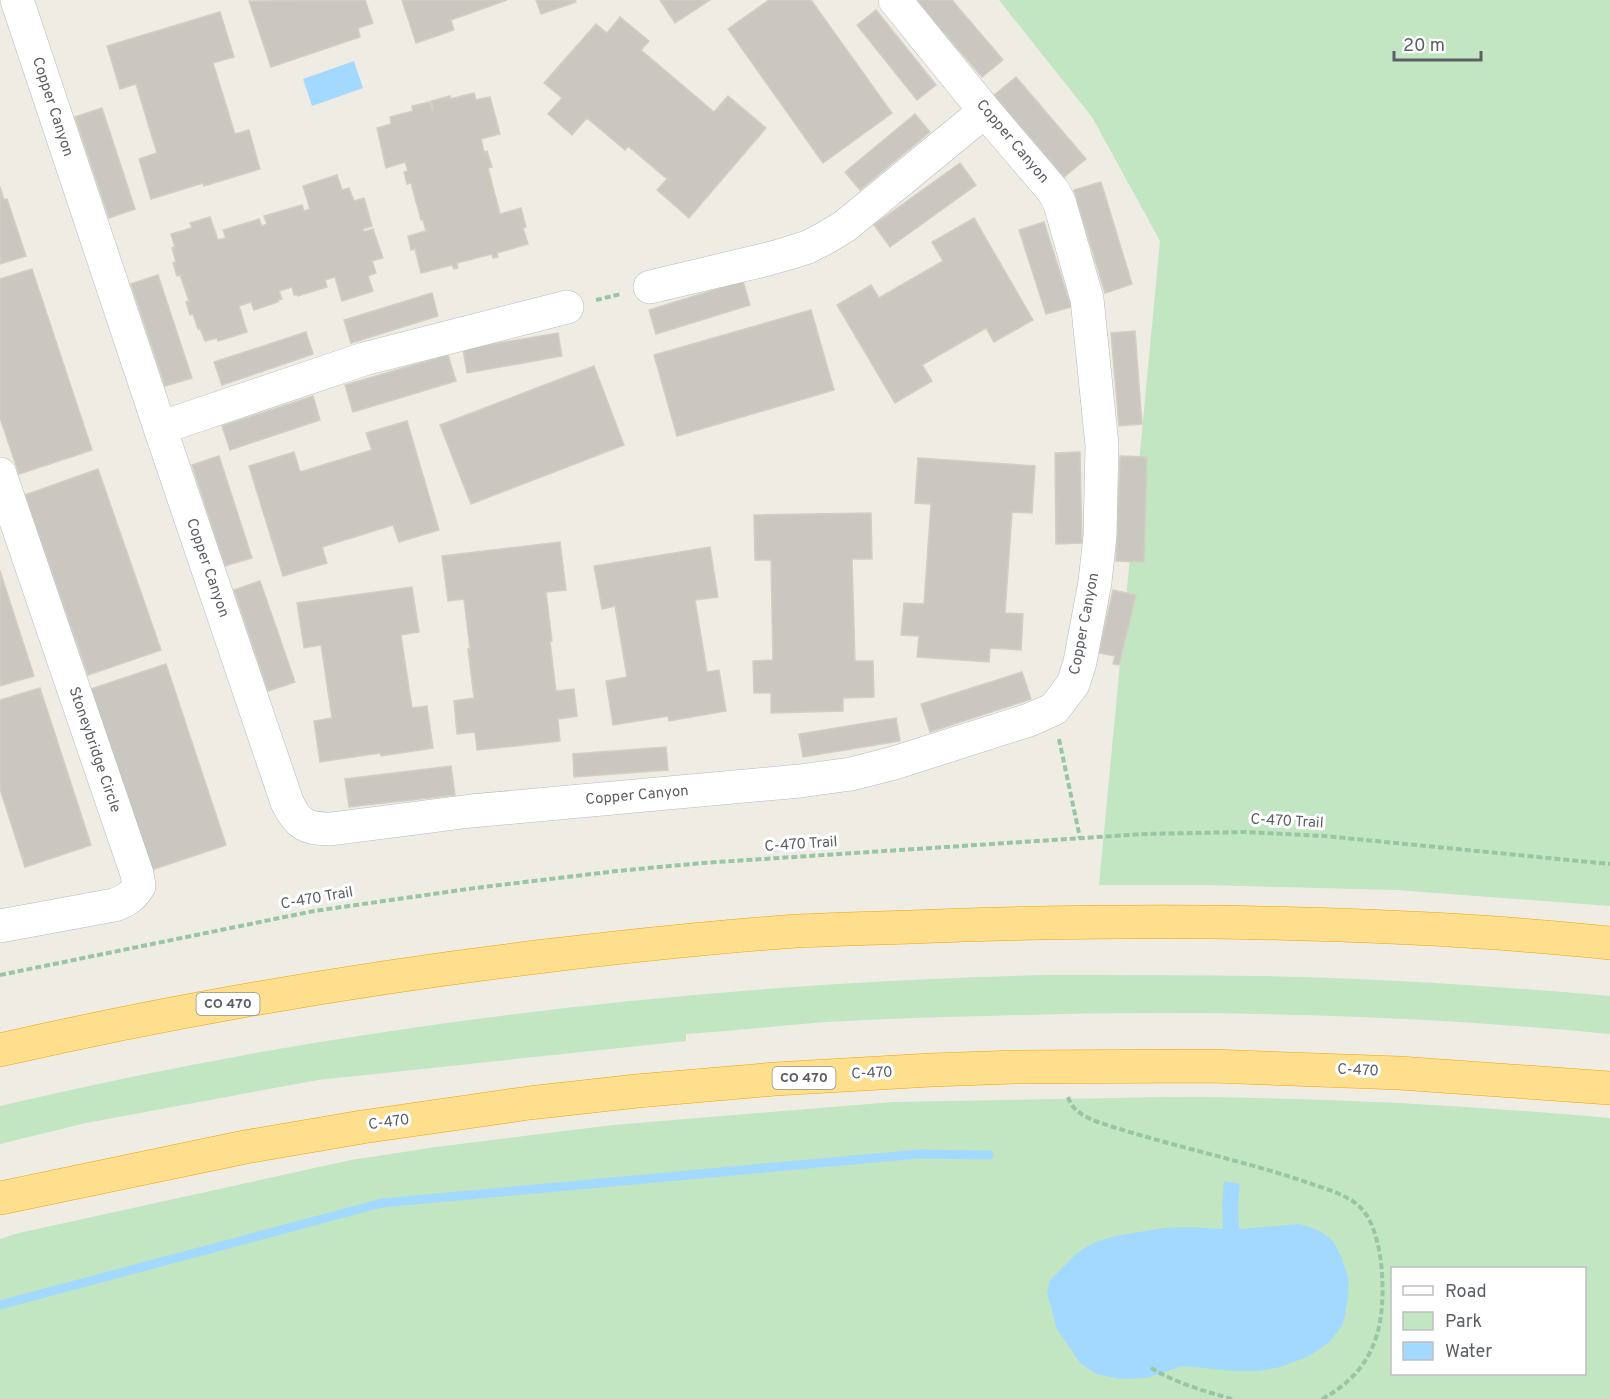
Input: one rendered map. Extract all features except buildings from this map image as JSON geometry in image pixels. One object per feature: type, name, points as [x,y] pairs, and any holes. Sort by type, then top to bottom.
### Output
[{"type":"highway","name":"CO 470","points":[[0,1050],[174,1014],[349,983],[657,943],[798,931],[1041,922],[1161,921],[1370,926],[1610,943]]},
{"type":"highway","name":"C-470","points":[[0,1198],[282,1140],[529,1103],[775,1079],[931,1070],[1201,1065],[1487,1078],[1610,1088]]},
{"type":"lane","name":"Copper Canyon","points":[[17,0],[287,802],[292,814],[301,823],[315,829],[331,830],[471,811],[800,781],[851,774],[894,764],[1018,724],[1054,709],[1073,684],[1080,662],[1095,582],[1100,536],[1102,445],[1087,299],[1060,204],[1054,192],[894,0]]},
{"type":"lane","points":[[650,286],[768,259],[808,247],[845,226],[985,111]]},
{"type":"lane","points":[[160,428],[357,361],[567,307]]},
{"type":"lane","name":"Stoneybridge Circle","points":[[0,474],[137,874],[139,886],[126,901],[114,905],[0,926]]},
{"type":"path","points":[[567,307],[650,286]]},
{"type":"path","points":[[1054,709],[1061,755],[1080,838]]},
{"type":"path","name":"C-470 Trail","points":[[0,975],[296,915],[475,888],[702,863],[1080,838],[1256,832],[1378,841],[1610,864]]},
{"type":"path","points":[[1056,1066],[1071,1104],[1080,1115],[1117,1128],[1290,1176],[1353,1201],[1362,1209],[1375,1232],[1380,1258],[1383,1295],[1381,1323],[1377,1338],[1364,1363],[1338,1389],[1322,1399]]},
{"type":"path","points":[[1151,1368],[1192,1387],[1230,1399]]},
{"type":"green space","points":[[999,0],[1610,0],[1610,906],[1396,890],[1099,885],[1160,241],[1092,117]]},
{"type":"green space","points":[[1045,975],[1347,979],[1610,996],[1610,1034],[1455,1022],[1221,1013],[1066,1014],[825,1022],[686,1034],[686,1041],[318,1080],[86,1123],[0,1144],[0,1106],[129,1077],[388,1031],[650,999],[913,980]]},
{"type":"green space","points":[[1168,1097],[1334,1100],[1610,1118],[1610,1399],[0,1399],[0,1239],[351,1160],[613,1125],[893,1102]]},
{"type":"water","points":[[354,61],[363,88],[312,106],[303,79]]},
{"type":"water","points":[[1224,1181],[1240,1184],[1239,1229],[1300,1224],[1320,1231],[1333,1241],[1349,1280],[1343,1324],[1330,1342],[1309,1356],[1281,1367],[1259,1371],[1183,1366],[1146,1378],[1120,1379],[1096,1374],[1080,1363],[1057,1329],[1047,1293],[1050,1280],[1077,1253],[1093,1243],[1115,1236],[1163,1228],[1223,1229]]},
{"type":"waterway","points":[[0,1305],[382,1203],[919,1154],[989,1155]]}]
